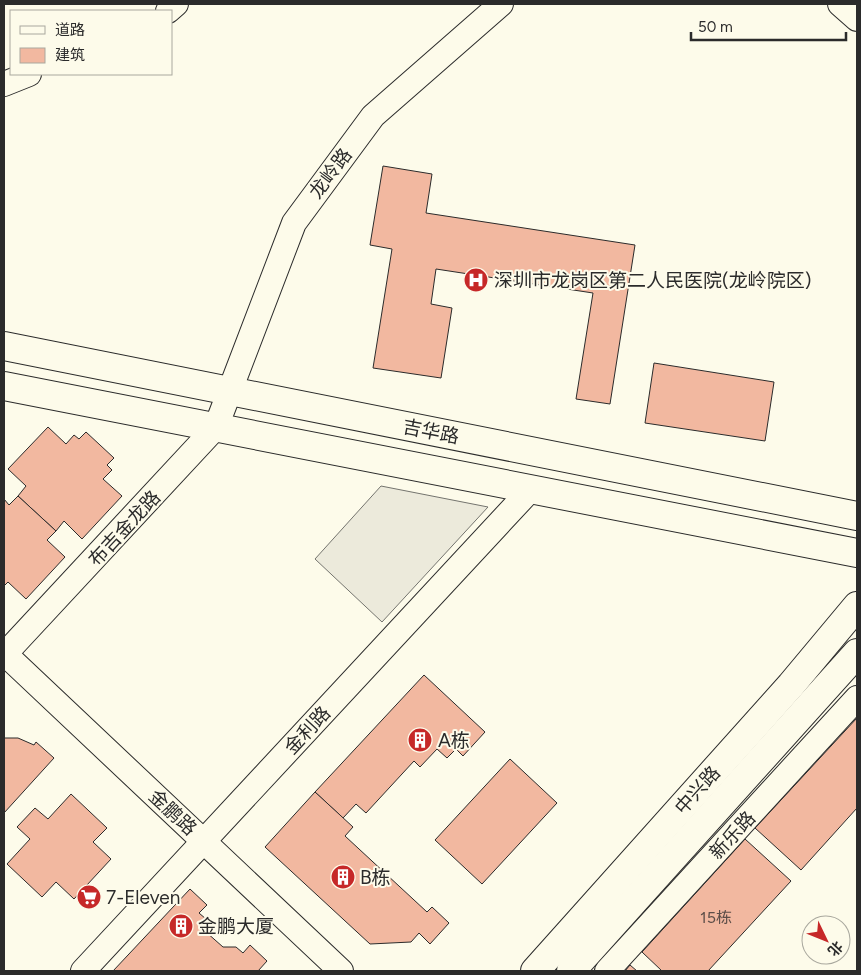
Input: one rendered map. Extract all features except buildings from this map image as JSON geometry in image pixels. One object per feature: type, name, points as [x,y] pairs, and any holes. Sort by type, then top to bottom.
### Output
[{"type":"main road","name":"吉华路","points":[[4,346],[857,516]]},
{"type":"main road","name":"吉华路","points":[[4,386],[857,553]]},
{"type":"main road","name":"中兴路","points":[[535,971],[791,685],[857,606]]},
{"type":"main road","name":"中兴路","points":[[571,971],[857,653]]},
{"type":"street","name":"龙岭路","points":[[230,391],[294,223],[373,116],[501,4]]},
{"type":"street","points":[[840,4],[857,19]]},
{"type":"street","points":[[4,84],[26,75]]},
{"type":"street","name":"布吉金龙路","points":[[4,654],[216,427],[230,391]]},
{"type":"street","name":"金利路","points":[[83,971],[531,489]]},
{"type":"street","name":"金鹏路","points":[[4,654],[341,971]]},
{"type":"street","name":"新乐路","points":[[607,971],[857,698]]},
{"type":"shaded area","points":[[381,486],[488,507],[382,622],[315,559]]},
{"type":"place","name":"深圳市龙岗区第二人民医院(龙岭院区)","points":[[476,280]]},
{"type":"place","name":"A栋","points":[[420,740]]},
{"type":"place","name":"B栋","points":[[343,877]]},
{"type":"place","name":"7-Eleven","points":[[89,897]]},
{"type":"place","name":"金鹏大厦","points":[[181,926]]}]
